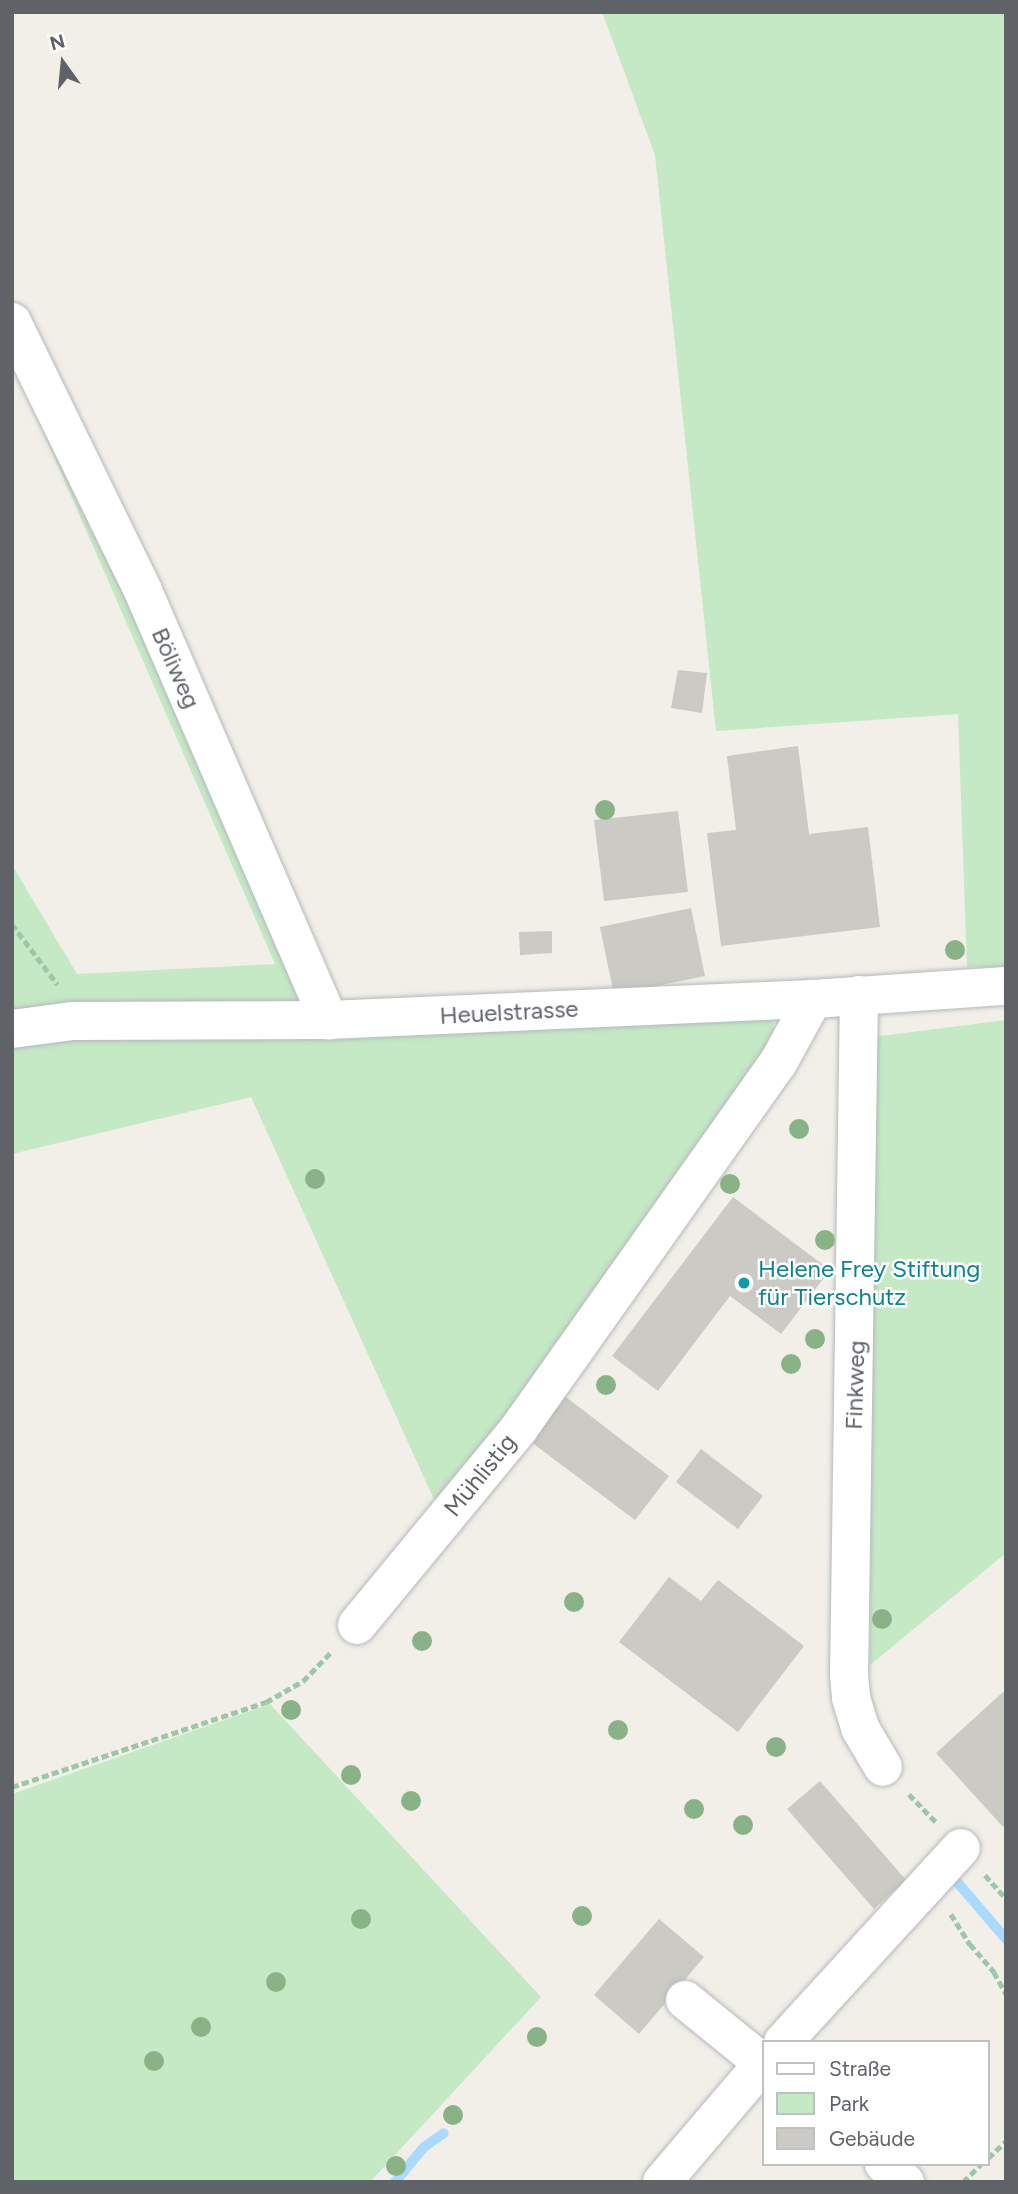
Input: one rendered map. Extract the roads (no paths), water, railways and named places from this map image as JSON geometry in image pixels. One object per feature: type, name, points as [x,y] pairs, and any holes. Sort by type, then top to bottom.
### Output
[{"type":"street","name":"Böliweg","points":[[12,321],[143,591],[329,1020]]},
{"type":"street","name":"Heuelstrasse","points":[[12,1029],[73,1021],[329,1020],[813,999],[1006,986]]},
{"type":"street","name":"Finkweg","points":[[859,995],[849,1674],[851,1698],[860,1728],[883,1767]]},
{"type":"street","name":"Mühlistig","points":[[357,1625],[520,1427],[778,1063],[813,999]]},
{"type":"street","points":[[785,2040],[961,1848]]},
{"type":"street","points":[[685,2000],[762,2053]]},
{"type":"street","points":[[662,2182],[762,2066]]},
{"type":"street","points":[[886,2166],[905,2182]]},
{"type":"waterway","points":[[958,1883],[1006,1939]]},
{"type":"waterway","points":[[395,2182],[424,2147],[444,2133]]},
{"type":"place","name":"Helene Frey Stiftung für Tierschutz","points":[[744,1283]]}]
